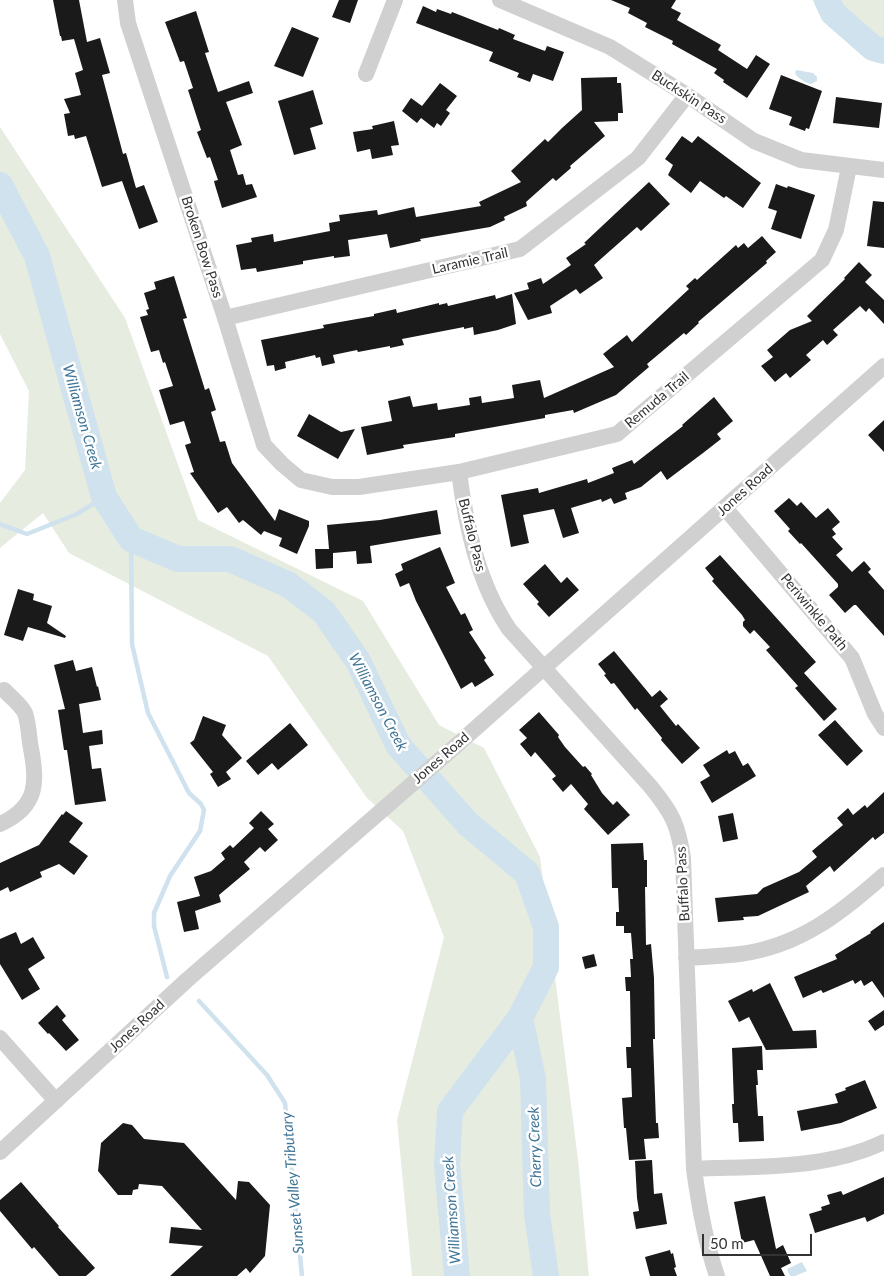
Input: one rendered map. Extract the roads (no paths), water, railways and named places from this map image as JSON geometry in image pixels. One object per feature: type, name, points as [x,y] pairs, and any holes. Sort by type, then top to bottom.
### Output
[{"type":"street","name":"Broken Bow Pass","points":[[125,0],[128,23],[225,318],[264,445],[301,480]]},
{"type":"street","points":[[366,74],[395,0]]},
{"type":"street","name":"Buckskin Pass","points":[[500,0],[610,48],[687,95],[754,141],[801,160],[884,170]]},
{"type":"street","name":"Laramie Trail","points":[[225,318],[520,249],[638,158],[687,95]]},
{"type":"street","name":"Remuda Trail","points":[[301,480],[332,487],[359,487],[459,472],[617,434],[822,260],[836,230],[849,167]]},
{"type":"street","name":"Jones Road","points":[[0,1152],[187,980],[450,751],[884,366]]},
{"type":"street","name":"Buffalo Pass","points":[[459,472],[464,507],[482,577],[495,608],[509,629],[651,787],[675,822],[683,858],[694,1169],[700,1214],[708,1251],[717,1276]]},
{"type":"street","name":"Periwinkle Path","points":[[725,508],[852,658],[875,714],[884,728]]},
{"type":"street","points":[[0,824],[21,811],[31,797],[36,782],[25,712],[4,690]]},
{"type":"street","points":[[686,958],[741,954],[766,949],[790,941],[814,930],[840,913],[884,875]]},
{"type":"street","points":[[0,1038],[56,1100]]},
{"type":"street","points":[[694,1169],[800,1164],[835,1159],[884,1142]]},
{"type":"water","points":[[796,70],[813,73],[817,77],[817,81],[811,84],[804,81],[796,75]]},
{"type":"water","points":[[802,1262],[807,1271],[790,1276],[787,1269]]},
{"type":"waterway","name":"Williamson Creek","points":[[827,0],[833,13],[873,48],[884,51]]},
{"type":"waterway","name":"Williamson Creek","points":[[0,185],[37,256],[104,497],[131,539],[178,559],[230,559],[289,585],[324,612],[358,661],[398,745],[468,824],[527,873],[546,927],[546,967],[520,1018],[450,1111],[447,1165],[457,1276]]},
{"type":"waterway","points":[[0,524],[27,534],[77,514],[104,497]]},
{"type":"waterway","name":"Sunset Valley Tributary","points":[[131,539],[132,644],[148,713],[189,793],[201,804],[204,810],[200,831],[170,876],[154,913],[154,926],[167,977]]},
{"type":"waterway","name":"Sunset Valley Tributary","points":[[199,1001],[267,1075],[285,1103],[302,1276]]},
{"type":"waterway","name":"Cherry Creek","points":[[520,1018],[533,1079],[537,1214],[546,1276]]}]
